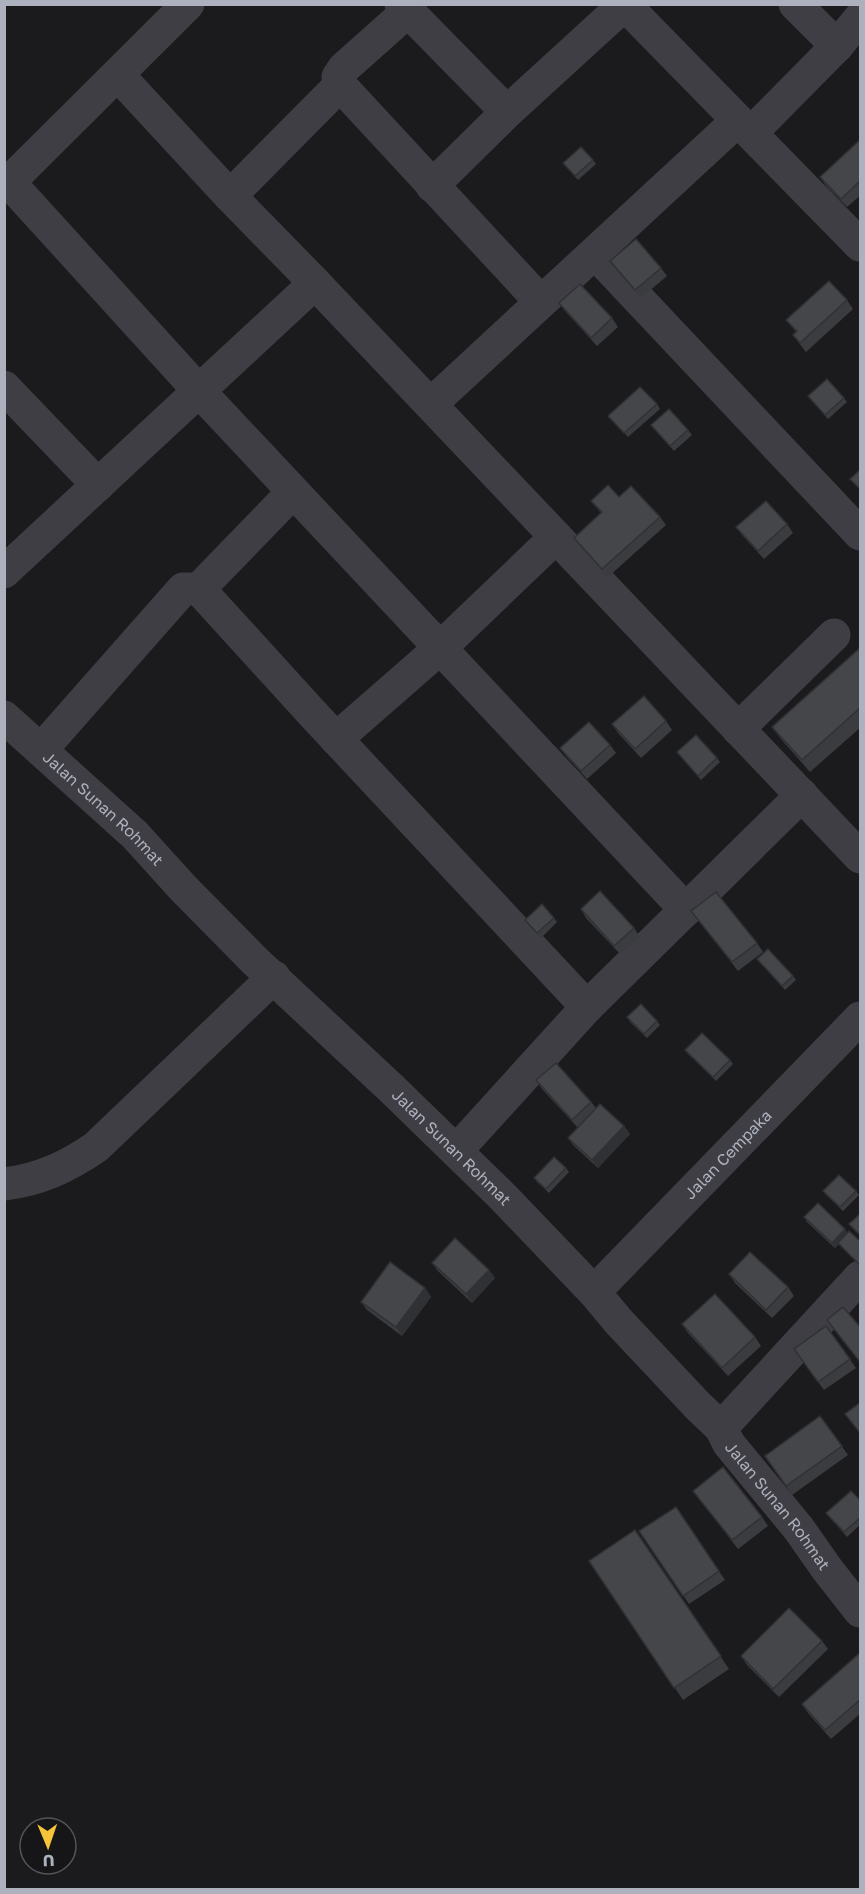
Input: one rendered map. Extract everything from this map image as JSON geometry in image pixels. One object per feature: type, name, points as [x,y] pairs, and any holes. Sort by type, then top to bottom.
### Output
[{"type":"street","points":[[188,4],[7,185],[439,649],[686,910]]},
{"type":"street","points":[[795,4],[837,46]]},
{"type":"street","points":[[432,186],[507,112],[624,5],[861,245]]},
{"type":"street","points":[[507,112],[405,8],[344,68],[338,77],[340,85],[541,302]]},
{"type":"street","points":[[431,404],[595,253],[837,46],[861,18]]},
{"type":"street","points":[[118,75],[861,857]]},
{"type":"street","points":[[231,196],[340,85]]},
{"type":"street","points":[[595,253],[861,534]]},
{"type":"street","points":[[4,572],[315,283]]},
{"type":"street","points":[[4,387],[98,484]]},
{"type":"street","points":[[41,750],[183,589],[199,589],[293,492]]},
{"type":"street","points":[[336,739],[439,649],[556,537]]},
{"type":"street","points":[[199,589],[336,739],[588,1007]]},
{"type":"street","points":[[738,729],[834,635]]},
{"type":"street","name":"Jalan Sunan Rohmat","points":[[4,717],[135,835],[255,961],[457,1150],[594,1292],[619,1322],[721,1428],[729,1444],[799,1529],[861,1611]]},
{"type":"street","points":[[457,1150],[588,1007],[802,795]]},
{"type":"street","points":[[4,1184],[34,1179],[56,1171],[96,1147],[274,977]]},
{"type":"street","name":"Jalan Cempaka","points":[[594,1292],[861,1018]]},
{"type":"street","points":[[721,1428],[858,1286]]},
{"type":"building","points":[[861,139],[861,180],[841,199],[820,177]]},
{"type":"building","points":[[581,147],[593,160],[575,176],[563,163]]},
{"type":"building","points":[[636,239],[661,268],[635,290],[610,261]]},
{"type":"building","points":[[829,281],[847,300],[800,343],[793,335],[797,331],[786,320]]},
{"type":"building","points":[[580,284],[612,318],[591,338],[559,303]]},
{"type":"building","points":[[827,379],[844,398],[825,415],[808,396]]},
{"type":"building","points":[[640,387],[657,404],[624,433],[608,416]]},
{"type":"building","points":[[669,409],[688,430],[670,446],[651,425]]},
{"type":"building","points":[[861,469],[861,490],[850,479]]},
{"type":"building","points":[[608,485],[619,497],[631,486],[660,517],[602,569],[574,538],[602,512],[591,501]]},
{"type":"building","points":[[766,501],[787,524],[758,551],[736,527]]},
{"type":"building","points":[[860,648],[861,707],[802,760],[772,727]]},
{"type":"building","points":[[644,696],[666,721],[635,749],[612,724]]},
{"type":"building","points":[[589,722],[610,745],[581,771],[560,748]]},
{"type":"building","points":[[696,735],[717,758],[698,776],[677,752]]},
{"type":"building","points":[[600,891],[634,928],[614,946],[581,909]]},
{"type":"building","points":[[716,892],[757,943],[732,962],[691,911]]},
{"type":"building","points":[[542,904],[554,918],[537,933],[525,920]]},
{"type":"building","points":[[768,949],[793,976],[782,986],[757,959]]},
{"type":"building","points":[[641,1004],[657,1021],[644,1034],[627,1017]]},
{"type":"building","points":[[702,1033],[730,1060],[713,1077],[685,1050]]},
{"type":"building","points":[[556,1063],[591,1102],[572,1120],[536,1080]]},
{"type":"building","points":[[600,1104],[624,1126],[592,1160],[568,1138]]},
{"type":"building","points":[[554,1157],[566,1168],[546,1189],[534,1178]]},
{"type":"building","points":[[839,1175],[856,1191],[840,1207],[823,1191]]},
{"type":"building","points":[[818,1203],[845,1229],[832,1243],[804,1217]]},
{"type":"building","points":[[861,1213],[861,1236],[849,1224]]},
{"type":"building","points":[[849,1231],[861,1242],[861,1262],[859,1264],[838,1243]]},
{"type":"building","points":[[455,1238],[489,1270],[466,1294],[432,1263]]},
{"type":"building","points":[[750,1252],[788,1287],[766,1310],[729,1274]]},
{"type":"building","points":[[390,1262],[425,1288],[396,1327],[361,1302]]},
{"type":"building","points":[[715,1294],[755,1337],[722,1368],[682,1324]]},
{"type":"building","points":[[843,1307],[861,1328],[860,1362],[827,1320]]},
{"type":"building","points":[[826,1326],[850,1359],[818,1382],[794,1349]]},
{"type":"building","points":[[861,1402],[861,1434],[845,1414]]},
{"type":"building","points":[[820,1416],[842,1446],[786,1486],[765,1456]]},
{"type":"building","points":[[723,1467],[762,1517],[732,1540],[693,1491]]},
{"type":"building","points":[[851,1491],[861,1501],[861,1517],[844,1532],[826,1513]]},
{"type":"building","points":[[676,1507],[719,1571],[683,1596],[639,1531]]},
{"type":"building","points":[[635,1530],[721,1656],[674,1688],[589,1561]]},
{"type":"building","points":[[789,1608],[822,1641],[773,1689],[741,1656]]},
{"type":"building","points":[[861,1652],[861,1699],[825,1730],[802,1704]]}]
